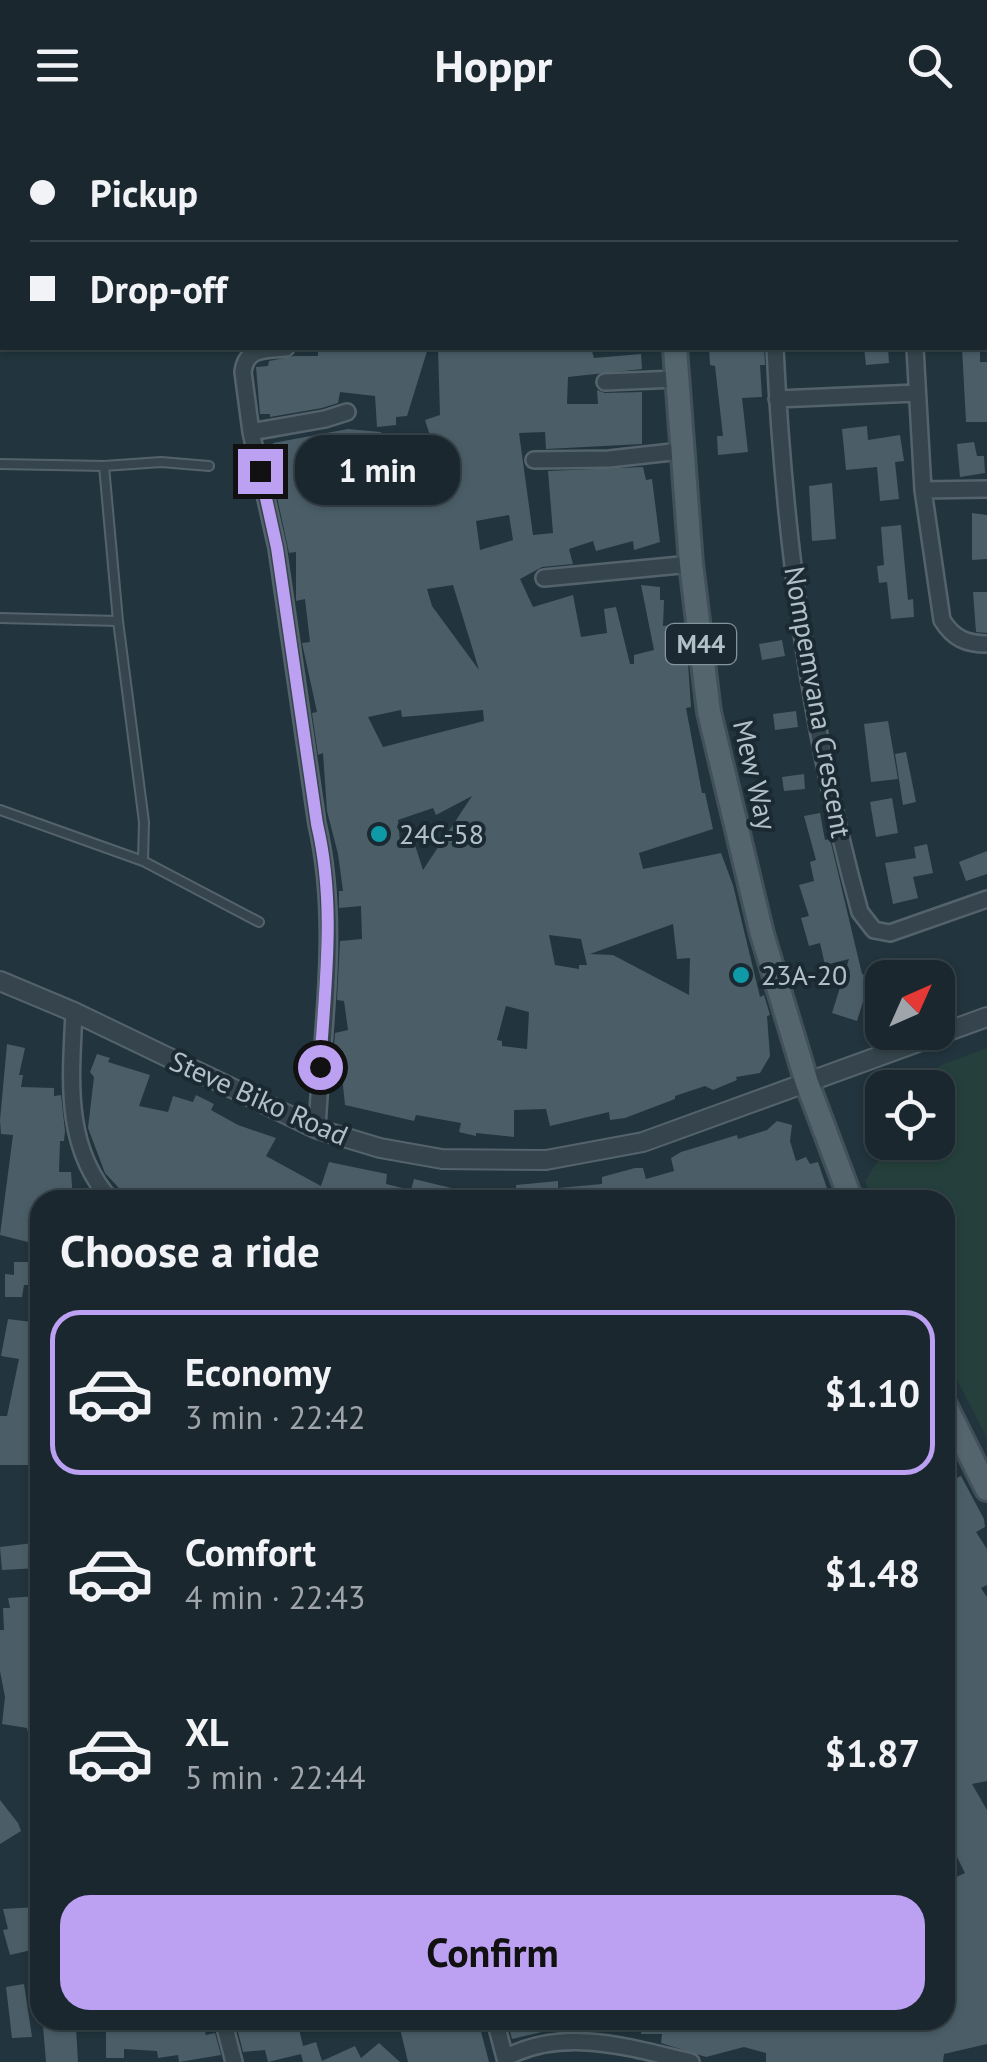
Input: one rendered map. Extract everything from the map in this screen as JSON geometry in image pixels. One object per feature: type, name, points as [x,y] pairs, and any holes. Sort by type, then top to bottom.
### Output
[{"type":"main road","name":"Mew Way","points":[[675,350],[691,564],[709,712],[762,934],[807,1082],[847,1190]]},
{"type":"main road","points":[[955,1425],[987,1489]]},
{"type":"street","points":[[258,350],[243,366],[251,432],[277,548],[326,865],[327,961],[317,1129]]},
{"type":"street","name":"Nompemvana Crescent","points":[[775,350],[789,536],[809,680],[860,912],[874,930],[890,933],[987,898]]},
{"type":"street","points":[[915,350],[924,490],[942,620],[954,637],[987,644]]},
{"type":"street","points":[[605,382],[676,379]]},
{"type":"street","points":[[777,399],[916,393]]},
{"type":"street","points":[[251,432],[348,412]]},
{"type":"street","points":[[534,460],[609,459],[681,451]]},
{"type":"street","points":[[924,490],[987,489]]},
{"type":"street","points":[[544,578],[691,564]]},
{"type":"street","name":"Steve Biko Road","points":[[0,981],[74,1012],[317,1129],[420,1156],[546,1160],[643,1142],[987,1017]]},
{"type":"street","points":[[74,1012],[70,1088],[75,1131],[91,1170],[104,1190]]},
{"type":"street","points":[[226,2030],[234,2062]]},
{"type":"street","points":[[498,2030],[505,2060],[524,2050],[596,2040],[691,2062]]},
{"type":"lane","points":[[0,464],[104,466],[161,462],[208,466]]},
{"type":"lane","points":[[104,466],[118,621],[144,822],[143,861]]},
{"type":"lane","points":[[0,618],[118,621]]},
{"type":"lane","points":[[0,810],[143,861],[259,922]]},
{"type":"green space","points":[[987,1048],[987,1438],[955,1376],[955,1190],[869,1190],[865,1181],[879,1160],[955,1160],[955,1070],[936,1070]]},
{"type":"building","points":[[427,350],[407,416],[396,417],[396,425],[377,427],[375,396],[340,392],[338,403],[322,408],[270,417],[260,414],[256,367],[294,356],[318,356],[318,352]]},
{"type":"building","points":[[438,350],[592,350],[594,358],[641,354],[642,369],[568,377],[567,404],[598,404],[597,390],[642,392],[642,444],[546,449],[545,432],[519,433],[533,535],[553,533],[548,471],[643,467],[646,480],[652,479],[660,542],[634,550],[633,541],[596,551],[593,541],[569,549],[573,564],[542,567],[520,579],[533,607],[573,595],[581,637],[607,633],[604,609],[616,607],[630,664],[634,664],[634,655],[654,650],[641,585],[660,587],[663,626],[671,625],[680,656],[685,655],[688,663],[691,707],[686,708],[713,829],[639,853],[643,869],[721,853],[733,885],[760,997],[764,995],[770,1015],[770,1056],[760,1073],[736,1077],[737,1080],[713,1090],[705,1086],[675,1096],[625,1118],[610,1120],[609,1112],[550,1126],[546,1109],[514,1110],[514,1137],[476,1136],[459,1132],[461,1123],[416,1115],[414,1121],[345,1105],[342,1076],[337,1059],[333,1059],[335,1033],[348,1030],[344,1001],[337,1000],[340,941],[362,939],[361,906],[339,908],[339,891],[343,891],[338,854],[327,811],[323,753],[318,755],[312,713],[317,712],[302,643],[310,642],[305,599],[296,601],[296,552],[289,553],[274,483],[279,482],[273,443],[348,429],[381,432],[380,458],[352,465],[354,478],[457,467],[450,440],[433,445],[425,420],[440,415]],"holes":[[[509,515],[513,540],[480,550],[476,521]],[[453,585],[479,670],[432,606],[427,589]],[[401,710],[402,717],[483,710],[484,721],[383,747],[368,717]],[[472,796],[423,870],[414,842],[400,843],[398,820],[433,808],[436,815]],[[673,924],[677,959],[690,958],[689,995],[613,955],[590,954]],[[549,935],[581,939],[587,965],[579,965],[579,969],[555,965]],[[506,1006],[529,1012],[527,1049],[502,1046],[502,1041],[497,1040]]]},
{"type":"building","points":[[709,350],[764,350],[765,365],[760,365],[762,397],[742,398],[748,452],[718,455],[717,436],[723,436],[715,366],[710,365]]},
{"type":"building","points":[[864,350],[888,350],[889,363],[866,365]]},
{"type":"building","points":[[962,350],[980,350],[980,362],[987,362],[987,422],[966,422]]},
{"type":"building","points":[[867,426],[868,440],[900,435],[904,461],[895,462],[899,499],[880,501],[877,467],[846,470],[842,429]]},
{"type":"building","points":[[974,442],[977,456],[984,456],[985,473],[960,477],[957,444]]},
{"type":"building","points":[[832,483],[836,539],[812,541],[809,486]]},
{"type":"building","points":[[972,513],[987,515],[987,559],[972,560]]},
{"type":"building","points":[[901,525],[908,600],[913,599],[914,617],[891,619],[887,582],[879,583],[877,566],[884,565],[881,527]]},
{"type":"building","points":[[973,592],[987,592],[987,633],[976,632]]},
{"type":"building","points":[[782,640],[785,656],[762,660],[759,644]]},
{"type":"building","points":[[796,711],[798,727],[775,730],[773,714]]},
{"type":"building","points":[[888,721],[898,779],[871,782],[864,724]]},
{"type":"building","points":[[906,752],[916,802],[903,805],[895,754]]},
{"type":"building","points":[[804,774],[805,789],[784,791],[782,777]]},
{"type":"building","points":[[892,798],[898,833],[876,837],[870,802]]},
{"type":"building","points":[[820,813],[825,840],[830,839],[865,975],[865,995],[857,1021],[832,1013],[849,959],[825,965],[820,943],[809,946],[801,918],[809,916],[799,885],[814,881],[810,862],[816,860],[804,816]]},
{"type":"building","points":[[927,844],[933,873],[913,877],[918,898],[893,904],[885,863],[916,858],[914,847]]},
{"type":"building","points":[[987,851],[987,874],[966,881],[959,862]]},
{"type":"building","points":[[7,1044],[25,1048],[19,1075],[23,1075],[21,1087],[54,1088],[54,1096],[61,1095],[65,1131],[64,1141],[60,1141],[59,1172],[71,1172],[72,1190],[30,1190],[30,1242],[0,1235],[13,1135],[1,1134]]},
{"type":"building","points":[[97,1054],[110,1058],[108,1062],[150,1075],[139,1106],[168,1112],[173,1096],[193,1102],[196,1095],[214,1104],[211,1110],[238,1125],[276,1138],[266,1156],[321,1186],[329,1162],[387,1174],[386,1184],[411,1190],[121,1190],[105,1173],[88,1128],[94,1077],[90,1072]]},
{"type":"building","points":[[777,1121],[792,1125],[790,1141],[796,1161],[806,1157],[810,1164],[818,1162],[828,1190],[516,1190],[516,1185],[558,1181],[558,1188],[602,1184],[602,1177],[635,1168],[643,1168],[646,1179],[674,1171],[671,1158],[681,1152],[767,1130]]},
{"type":"building","points":[[414,1179],[460,1190],[411,1190]]},
{"type":"building","points":[[14,1262],[30,1262],[30,1285],[24,1285],[22,1297],[5,1297],[5,1274],[14,1275]]},
{"type":"building","points":[[8,1319],[30,1322],[30,1465],[0,1465],[0,1416],[7,1416],[19,1359],[1,1356]]},
{"type":"building","points":[[961,1476],[984,1519],[985,1527],[976,1532],[987,1549],[987,1585],[981,1588],[987,1597],[987,1781],[972,1784],[987,1810],[987,2044],[944,2054],[943,2062],[766,2062],[766,2053],[744,2047],[706,2057],[661,2043],[662,2034],[641,2034],[641,2030],[955,2030],[955,1878],[965,1873],[955,1853],[955,1479]]},
{"type":"building","points":[[30,1543],[30,1568],[2,1570],[0,1547]]},
{"type":"building","points":[[30,1597],[30,1742],[27,1728],[2,1724],[5,1697],[0,1671],[0,1630],[4,1630],[3,1608],[10,1608],[8,1598]]},
{"type":"building","points":[[0,1800],[21,1831],[0,1844]]},
{"type":"building","points":[[30,1907],[30,1950],[10,1955],[3,1930],[8,1929],[3,1909]]},
{"type":"building","points":[[24,1984],[32,2037],[12,2038],[6,1987]]},
{"type":"building","points":[[43,2030],[76,2030],[78,2062],[46,2062]]},
{"type":"building","points":[[106,2030],[205,2030],[206,2035],[215,2033],[221,2055],[179,2062],[178,2055],[158,2058],[157,2051],[124,2049],[124,2058],[106,2058]]},
{"type":"building","points":[[238,2030],[299,2030],[303,2046],[316,2042],[322,2061],[355,2046],[361,2058],[379,2043],[400,2062],[303,2062],[301,2054],[268,2062],[265,2050],[243,2052]]},
{"type":"building","points":[[400,2030],[481,2030],[489,2062],[408,2062]]},
{"type":"building","points":[[510,2030],[550,2030],[512,2039]]},
{"type":"place","name":"24C-58","points":[[379,834]]},
{"type":"place","name":"23A-20","points":[[741,975]]},
{"type":"route","points":[[260,471],[277,548],[326,865],[329,901],[320,1067]]}]
